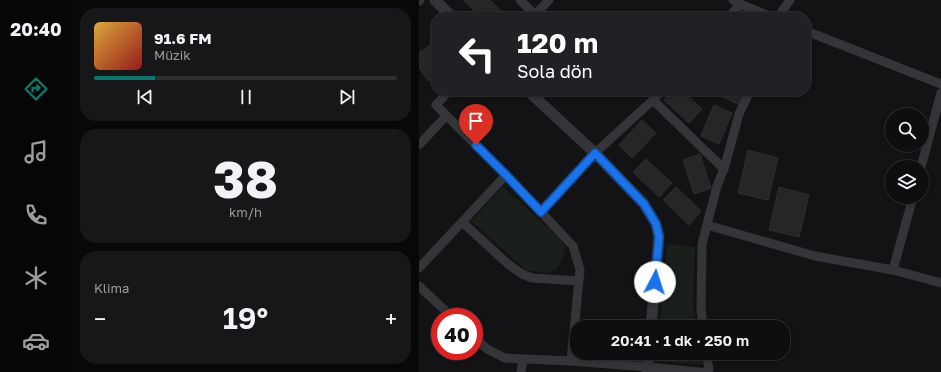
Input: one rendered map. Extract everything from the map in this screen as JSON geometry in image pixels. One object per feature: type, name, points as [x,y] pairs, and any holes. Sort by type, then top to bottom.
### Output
[{"type":"street","points":[[435,0],[447,12]]},
{"type":"street","points":[[519,0],[530,12]]},
{"type":"street","points":[[538,12],[549,0]]},
{"type":"street","points":[[782,12],[790,0]]},
{"type":"street","points":[[732,12],[737,2],[760,12]]},
{"type":"street","points":[[811,33],[941,84]]},
{"type":"street","points":[[923,160],[941,93]]},
{"type":"street","points":[[444,96],[435,105],[506,175],[573,246],[580,270],[571,361]]},
{"type":"street","points":[[533,96],[595,153],[644,204],[656,224],[659,237],[652,320]]},
{"type":"street","points":[[541,212],[595,153],[657,96]]},
{"type":"street","points":[[702,320],[701,308],[702,244],[717,186],[724,169],[739,114],[747,96]]},
{"type":"street","points":[[653,100],[724,169]]},
{"type":"street","points":[[420,141],[446,116]]},
{"type":"street","points":[[419,268],[506,175]]},
{"type":"street","points":[[893,270],[911,204]]},
{"type":"street","points":[[462,222],[508,264],[523,274],[532,278],[579,281]]},
{"type":"street","points":[[707,225],[815,256],[893,270],[941,283]]},
{"type":"street","points":[[419,286],[442,308]]},
{"type":"street","points":[[483,346],[487,350],[505,358],[571,361],[647,369],[699,372]]},
{"type":"street","points":[[521,372],[523,359]]},
{"type":"street","points":[[703,372],[706,372],[709,369],[707,360]]},
{"type":"shaded area","points":[[503,187],[561,240],[565,248],[562,260],[557,269],[548,273],[526,270],[471,221]]},
{"type":"shaded area","points":[[667,244],[695,247],[693,304],[696,320],[660,320]]},
{"type":"shaded area","points":[[702,360],[703,365],[656,361]]},
{"type":"building","points":[[463,0],[490,0],[502,12],[475,12]]},
{"type":"building","points":[[431,45],[431,80],[428,81],[419,67],[419,52]]},
{"type":"building","points":[[668,96],[688,96],[702,109],[689,123],[664,100]]},
{"type":"building","points":[[723,96],[744,96],[740,105]]},
{"type":"building","points":[[714,105],[732,113],[719,144],[701,136]]},
{"type":"building","points":[[642,120],[656,133],[632,158],[619,145]]},
{"type":"building","points":[[748,150],[778,158],[768,200],[738,193]]},
{"type":"building","points":[[700,154],[711,188],[694,194],[683,160]]},
{"type":"building","points":[[646,159],[672,183],[659,197],[633,172]]},
{"type":"building","points":[[676,187],[701,211],[689,225],[663,200]]},
{"type":"building","points":[[779,187],[809,195],[799,237],[769,230]]},
{"type":"route","points":[[476,145],[541,212],[595,153],[644,204],[656,224],[659,237],[655,282]]}]
